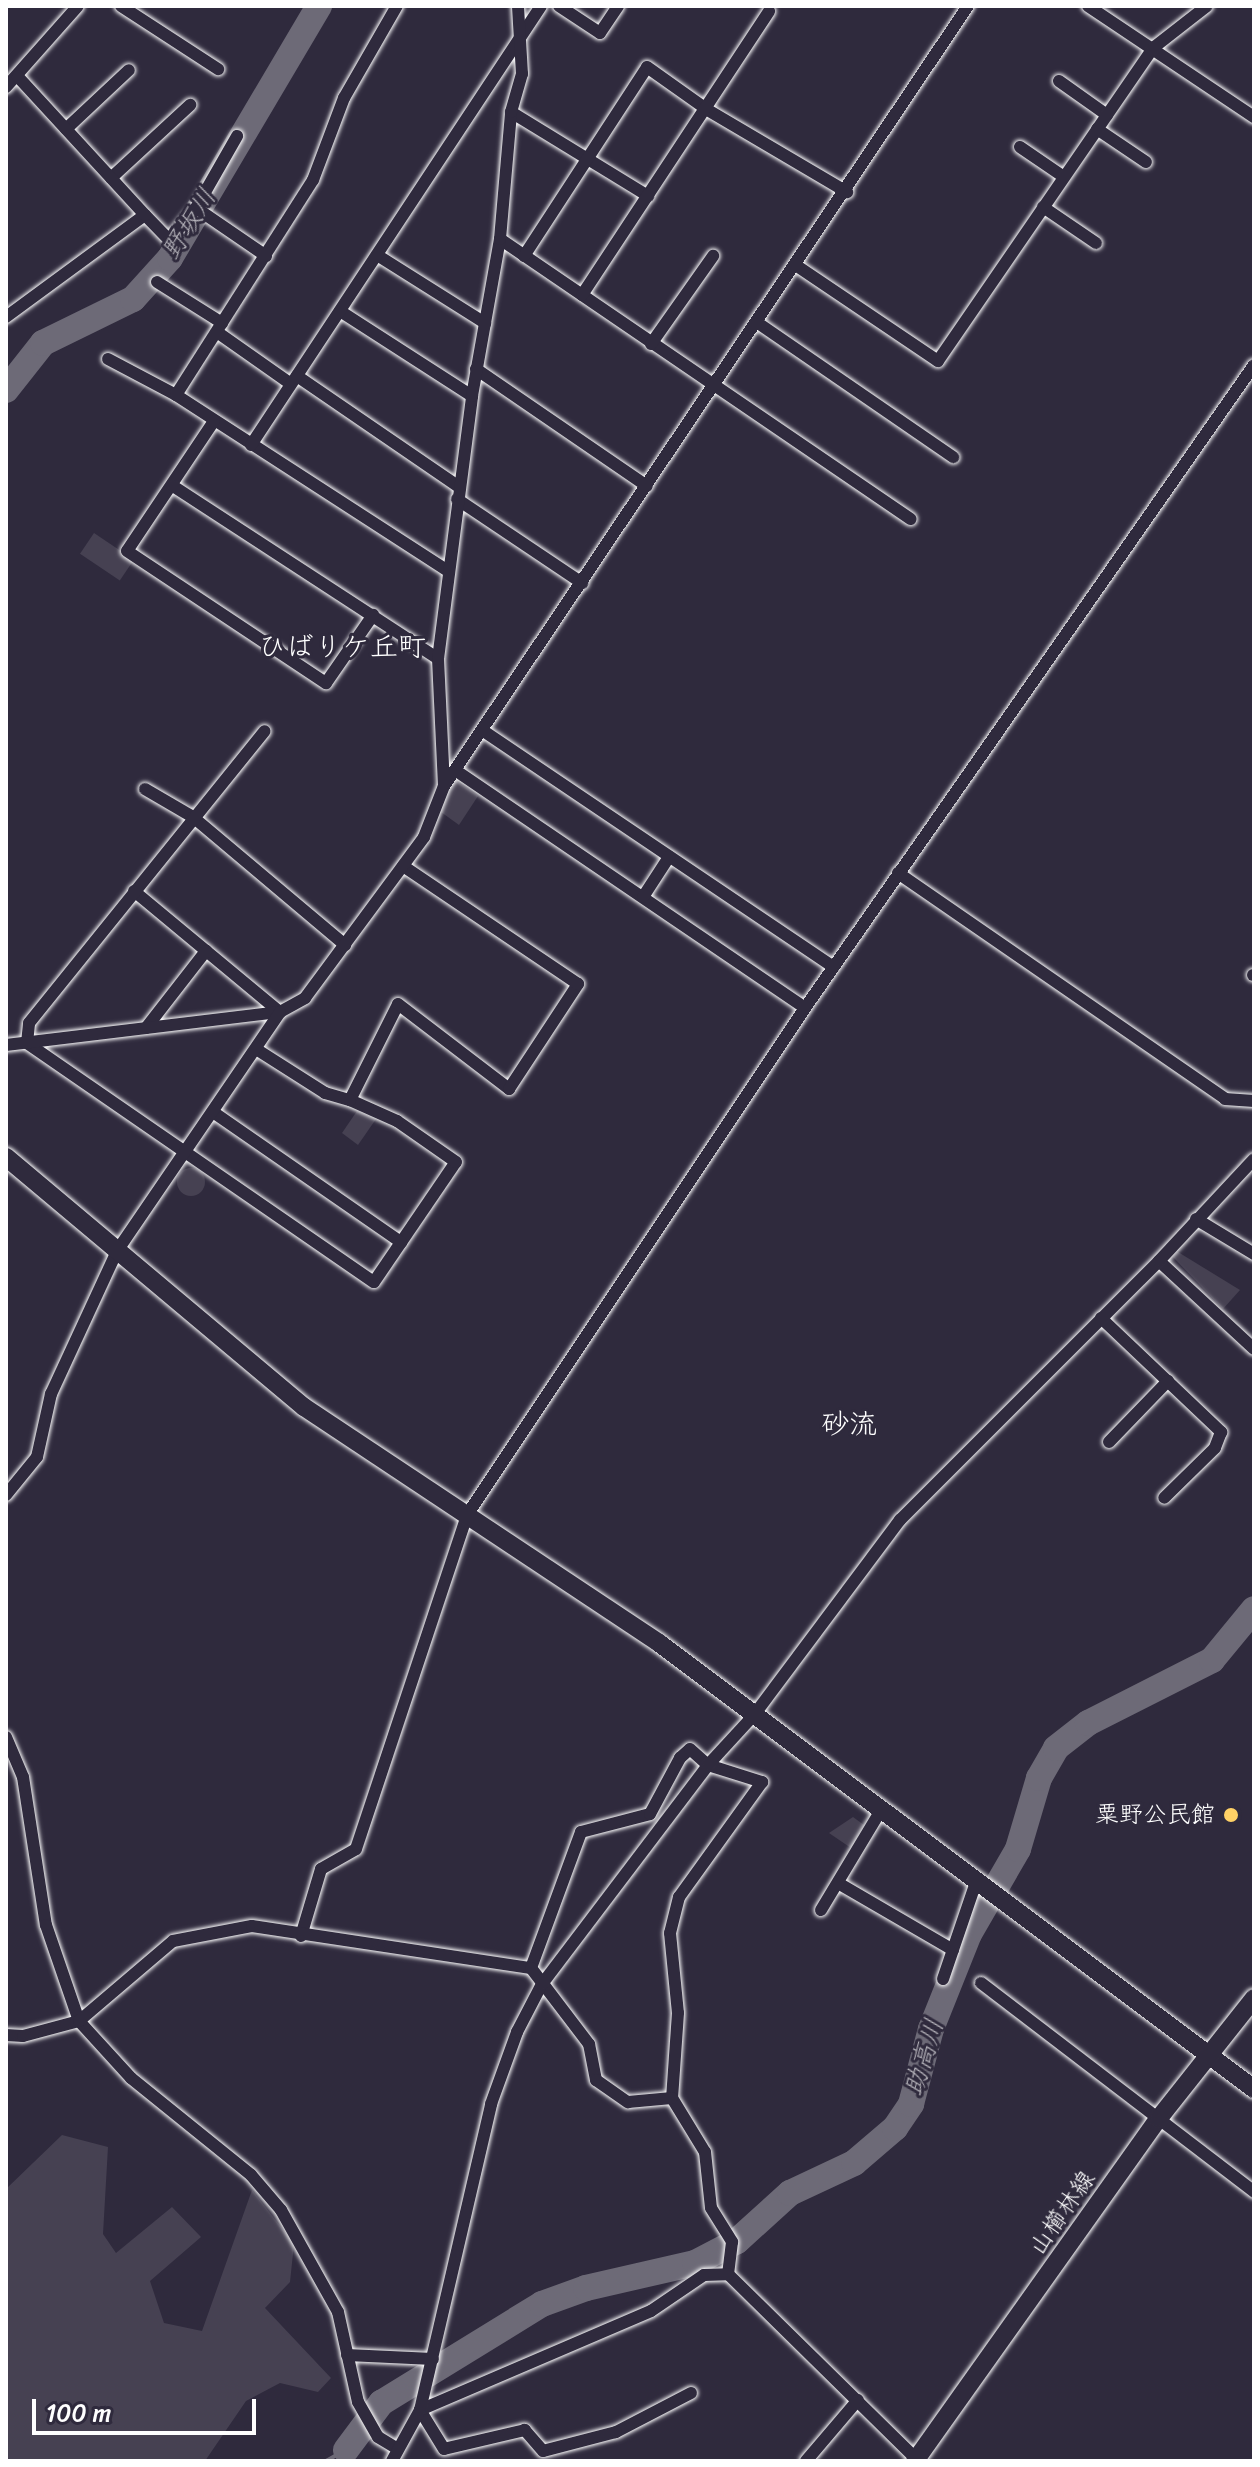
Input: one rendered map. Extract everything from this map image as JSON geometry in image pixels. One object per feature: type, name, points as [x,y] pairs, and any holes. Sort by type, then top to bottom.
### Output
[{"type":"street","points":[[6,87],[78,6]]},
{"type":"street","points":[[121,6],[218,69]]},
{"type":"street","points":[[176,395],[313,180],[344,98],[397,6]]},
{"type":"street","points":[[444,786],[438,659],[472,396],[500,239],[511,112],[522,74],[518,6]]},
{"type":"street","points":[[251,445],[541,6]]},
{"type":"street","points":[[559,6],[600,33],[618,6]]},
{"type":"street","points":[[6,1045],[280,1012],[305,998],[424,837],[444,786],[847,192],[968,6]]},
{"type":"street","points":[[1088,6],[1254,117]]},
{"type":"street","points":[[797,266],[938,361],[1153,48],[1207,6]]},
{"type":"street","points":[[582,295],[769,11]]},
{"type":"street","points":[[524,256],[590,161],[647,67],[706,109],[847,192]]},
{"type":"street","points":[[66,129],[129,70]]},
{"type":"street","points":[[18,77],[169,240],[196,208],[237,136]]},
{"type":"street","points":[[1059,81],[1107,115]]},
{"type":"street","points":[[111,178],[190,105]]},
{"type":"street","points":[[511,112],[648,196]]},
{"type":"street","points":[[1097,129],[1146,162]]},
{"type":"street","points":[[1020,147],[1064,177]]},
{"type":"street","points":[[1043,207],[1096,243]]},
{"type":"street","points":[[196,208],[266,256]]},
{"type":"street","points":[[6,317],[145,215]]},
{"type":"street","points":[[500,239],[714,388],[911,519]]},
{"type":"street","points":[[377,255],[485,323]]},
{"type":"street","points":[[651,344],[713,256]]},
{"type":"street","points":[[157,282],[582,583]]},
{"type":"street","points":[[340,311],[472,396]]},
{"type":"street","points":[[758,323],[953,457]]},
{"type":"street","points":[[108,359],[176,395],[448,571]]},
{"type":"street","points":[[301,1936],[321,1869],[356,1849],[467,1515],[833,967],[1254,365]]},
{"type":"street","points":[[476,369],[647,486]]},
{"type":"street","points":[[214,421],[127,551],[326,683],[373,615]]},
{"type":"street","points":[[173,486],[438,659]]},
{"type":"street","points":[[482,730],[833,967]]},
{"type":"street","points":[[27,1043],[29,1023],[265,731]]},
{"type":"street","points":[[455,770],[805,1008]]},
{"type":"street","points":[[145,789],[193,817],[345,945]]},
{"type":"street","points":[[643,897],[669,857]]},
{"type":"street","points":[[350,1100],[398,1004],[509,1089],[578,984],[403,866]]},
{"type":"street","points":[[898,873],[1225,1099],[1254,1101]]},
{"type":"street","points":[[134,891],[280,1012]]},
{"type":"street","points":[[146,1028],[206,951]]},
{"type":"street","points":[[6,1495],[37,1457],[51,1394],[117,1251],[280,1012]]},
{"type":"street","points":[[27,1043],[374,1282],[456,1162],[397,1121],[350,1100],[325,1093],[256,1049]]},
{"type":"street","points":[[213,1112],[401,1242]]},
{"type":"street","points":[[6,1157],[304,1407],[659,1643],[880,1812],[1254,2089]]},
{"type":"street","points":[[6,1737],[23,1777],[46,1925],[79,2021],[131,2078],[251,2175],[281,2210],[338,2312],[358,2402],[378,2437],[394,2454],[420,2410],[482,2135],[517,2032],[542,1984],[708,1765],[754,1715],[900,1520],[1159,1261],[1254,1159]]},
{"type":"street","points":[[1196,1219],[1254,1254]]},
{"type":"street","points":[[1159,1261],[1254,1349]]},
{"type":"street","points":[[1101,1318],[1221,1432],[1215,1448],[1164,1498]]},
{"type":"street","points":[[1109,1442],[1168,1381]]},
{"type":"street","points":[[531,1968],[581,1832],[650,1814],[690,1749],[708,1765],[762,1782],[679,1897],[670,1933],[678,2013],[672,2098],[705,2152],[711,2208],[732,2242],[728,2274]]},
{"type":"street","points":[[821,1910],[880,1812]]},
{"type":"street","points":[[838,1883],[953,1950]]},
{"type":"street","points":[[943,1979],[980,1885]]},
{"type":"street","points":[[6,2035],[23,2036],[79,2021],[173,1941],[252,1926],[301,1936],[531,1968],[589,2044],[596,2080],[628,2102],[672,2098]]},
{"type":"street","points":[[981,1983],[1254,2192]]},
{"type":"street","name":"山櫛林線","points":[[916,2460],[1159,2118],[1254,1998]]},
{"type":"street","points":[[420,2410],[651,2311],[704,2275],[728,2274],[916,2460]]},
{"type":"street","points":[[347,2355],[433,2359]]},
{"type":"street","points":[[420,2410],[444,2449],[525,2430],[543,2451],[616,2432],[691,2393]]},
{"type":"street","points":[[806,2461],[858,2400]]},
{"type":"shaded area","points":[[94,533],[134,560],[120,581],[80,554]]},
{"type":"shaded area","points":[[456,781],[478,796],[459,825],[441,812],[446,791]]},
{"type":"shaded area","points":[[357,1111],[376,1119],[358,1145],[342,1133]]},
{"type":"shaded area","points":[[191,1168],[201,1172],[205,1182],[201,1192],[191,1196],[181,1192],[177,1182],[181,1172]]},
{"type":"shaded area","points":[[1177,1252],[1240,1290],[1223,1309],[1173,1257]]},
{"type":"shaded area","points":[[853,1817],[864,1825],[851,1848],[829,1833]]},
{"type":"shaded area","points":[[62,2135],[108,2147],[103,2234],[116,2253],[172,2207],[201,2237],[150,2281],[164,2323],[202,2331],[252,2190],[294,2244],[290,2282],[265,2308],[331,2378],[318,2392],[280,2383],[246,2401],[205,2461],[6,2461],[6,2189]]},
{"type":"waterway","name":"野坂川","points":[[6,390],[43,343],[133,299],[170,258],[319,6]]},
{"type":"waterway","name":"助高川","points":[[346,2450],[381,2403],[542,2304],[586,2288],[695,2263],[737,2241],[790,2193],[854,2163],[895,2128],[911,2104],[931,2029],[969,1934],[1018,1849],[1039,1778],[1056,1748],[1088,1723],[1212,1660],[1254,1609]]},
{"type":"waterway","points":[[326,2461],[346,2450]]},
{"type":"place","name":"粟野公民館","points":[[1231,1815]]},
{"type":"district","name":"ひばりケ丘町","points":[[342,647]]},
{"type":"district","name":"砂流","points":[[849,1424]]}]
